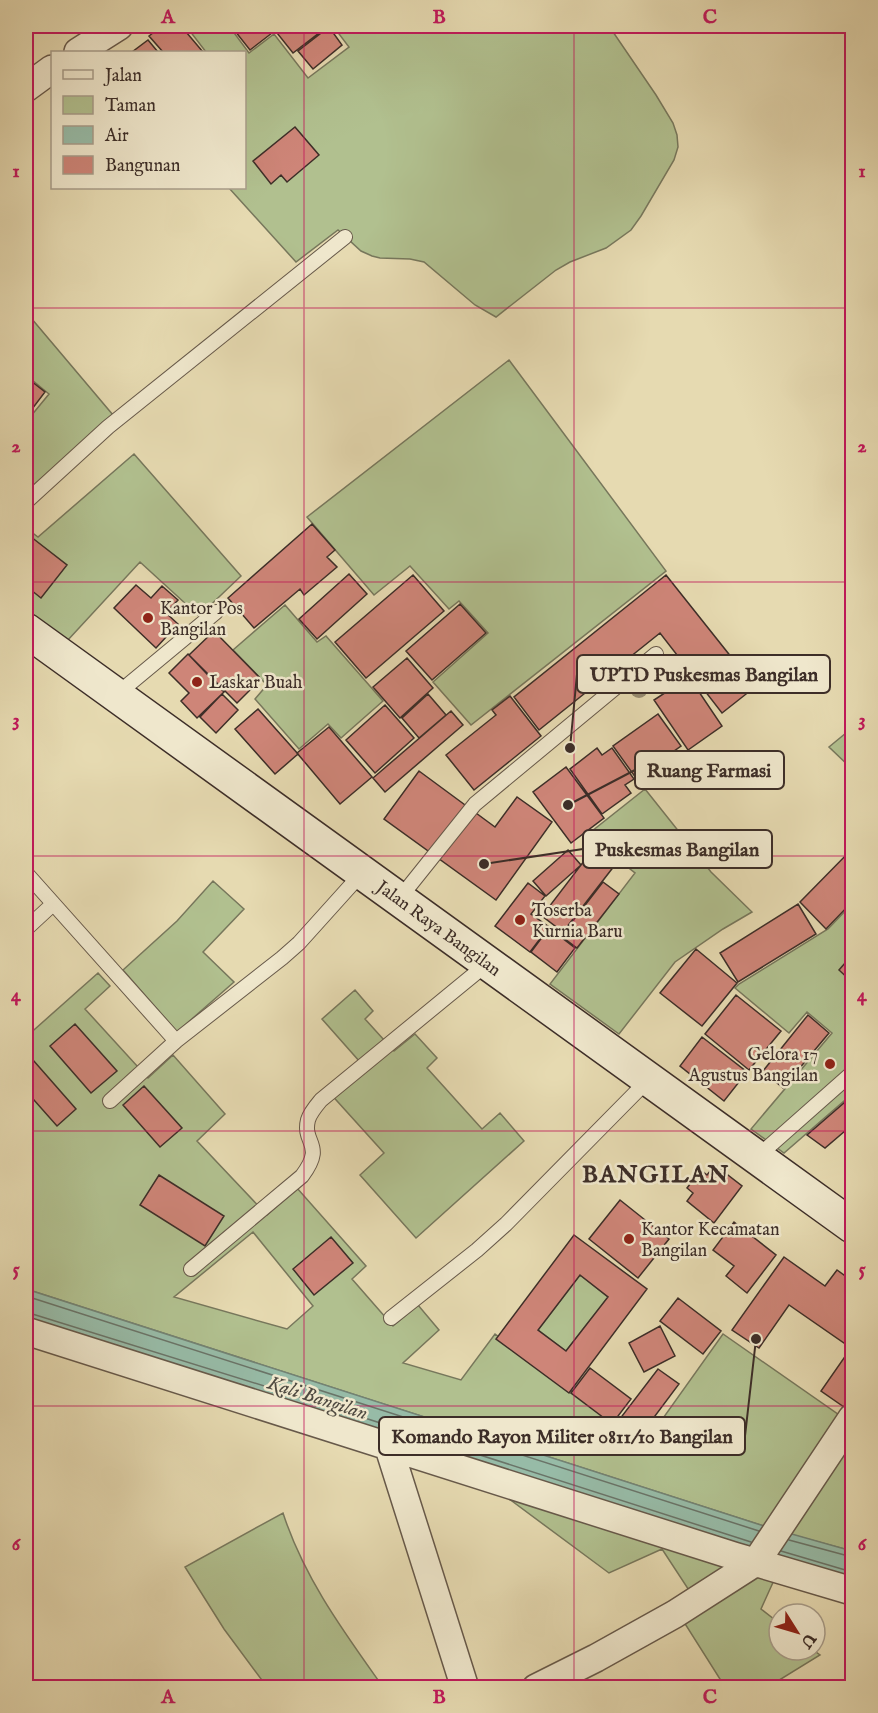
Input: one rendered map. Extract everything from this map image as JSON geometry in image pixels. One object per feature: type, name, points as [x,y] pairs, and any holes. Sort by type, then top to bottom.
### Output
[{"type":"main road","name":"Jalan Raya Bangilan","points":[[26,630],[852,1226]]},
{"type":"street","points":[[79,51],[110,28]]},
{"type":"street","points":[[26,88],[51,70]]},
{"type":"street","points":[[26,1330],[852,1592]]},
{"type":"street","points":[[546,1685],[675,1614],[757,1560],[852,1418]]},
{"type":"street","points":[[388,1445],[465,1688]]},
{"type":"lane","points":[[26,502],[135,404],[345,237]]},
{"type":"lane","points":[[115,696],[216,612]]},
{"type":"lane","points":[[399,899],[475,804],[656,654]]},
{"type":"lane","points":[[26,873],[176,1041]]},
{"type":"lane","points":[[110,1101],[176,1041],[299,943],[362,873]]},
{"type":"lane","points":[[26,929],[53,904]]},
{"type":"lane","points":[[191,1269],[302,1176],[314,1155],[307,1130],[308,1120],[321,1100],[488,963]]},
{"type":"lane","points":[[756,1157],[852,1073]]},
{"type":"lane","points":[[391,1318],[506,1224],[649,1079]]},
{"type":"green space","points":[[186,26],[229,26],[249,53],[274,34],[308,78],[349,47],[333,26],[609,26],[673,123],[678,147],[674,160],[631,230],[606,248],[556,270],[496,317],[475,305],[424,262],[372,256],[361,251],[338,230],[296,262],[230,189],[246,189],[246,51],[205,51]]},
{"type":"green space","points":[[26,312],[113,415],[26,492],[26,422],[49,394],[26,375]]},
{"type":"green space","points":[[509,360],[666,571],[471,725],[433,682],[488,633],[459,601],[449,609],[410,566],[374,595],[307,517]]},
{"type":"green space","points":[[134,454],[241,576],[199,616],[140,562],[67,641],[26,611],[26,528],[38,537]]},
{"type":"green space","points":[[285,605],[317,642],[326,636],[383,701],[341,738],[328,724],[299,749],[255,699],[267,685],[233,650]]},
{"type":"green space","points":[[852,728],[852,769],[829,747]]},
{"type":"green space","points":[[645,789],[711,872],[752,912],[675,962],[619,1034],[550,984],[635,873],[587,835]]},
{"type":"green space","points":[[213,881],[244,909],[203,952],[234,982],[177,1032],[123,970],[177,921]]},
{"type":"green space","points":[[852,904],[852,1094],[784,1153],[751,1129],[832,1033],[807,1012],[789,1033],[735,988],[828,929]]},
{"type":"green space","points":[[98,973],[110,986],[85,1009],[148,1078],[173,1055],[225,1114],[197,1141],[267,1215],[297,1188],[366,1266],[352,1279],[393,1326],[418,1305],[439,1330],[403,1363],[461,1380],[495,1334],[644,1445],[723,1334],[842,1417],[767,1527],[26,1289],[26,1037]],"holes":[[[253,1232],[313,1306],[287,1329],[174,1297]]]},
{"type":"green space","points":[[355,990],[373,1011],[365,1019],[394,1051],[415,1034],[437,1058],[427,1068],[482,1129],[500,1113],[524,1141],[416,1238],[360,1175],[384,1153],[328,1091],[360,1062],[322,1019]]},
{"type":"green space","points":[[580,1275],[608,1297],[566,1351],[538,1330]]},
{"type":"green space","points":[[852,1440],[852,1551],[789,1534]]},
{"type":"green space","points":[[497,1490],[775,1578],[761,1609],[767,1614],[767,1662],[809,1662],[768,1687],[725,1687],[682,1619],[700,1607],[662,1549],[609,1573]]},
{"type":"green space","points":[[283,1513],[302,1560],[326,1604],[383,1687],[267,1687],[224,1629],[185,1567]]},
{"type":"water","name":"Kali Bangilan","points":[[26,1289],[767,1527],[852,1551],[852,1579],[26,1318]]},
{"type":"building","points":[[162,26],[181,26],[202,51],[162,51],[149,36]]},
{"type":"building","points":[[231,26],[266,26],[272,33],[250,50]]},
{"type":"building","points":[[276,26],[328,26],[293,53],[273,28]]},
{"type":"building","points":[[329,27],[342,45],[313,69],[298,51]]},
{"type":"building","points":[[148,40],[157,51],[133,51]]},
{"type":"building","points":[[295,127],[319,155],[287,182],[281,175],[271,184],[253,161]]},
{"type":"building","points":[[26,377],[45,392],[26,417]]},
{"type":"building","points":[[312,524],[335,550],[327,557],[337,567],[304,595],[300,589],[254,628],[228,598]]},
{"type":"building","points":[[26,533],[67,565],[41,598],[26,586]]},
{"type":"building","points":[[349,574],[367,594],[317,639],[299,619]]},
{"type":"building","points":[[413,575],[444,611],[366,678],[335,642]]},
{"type":"building","points":[[666,575],[755,687],[722,713],[660,633],[539,730],[514,697]]},
{"type":"building","name":"Kantor Pos Bangilan","points":[[136,585],[151,598],[162,586],[178,600],[166,613],[178,624],[156,648],[114,608]]},
{"type":"building","points":[[460,604],[486,633],[432,680],[406,651]]},
{"type":"building","points":[[214,631],[261,679],[237,703],[189,655]]},
{"type":"building","name":"Laskar Buah","points":[[188,654],[224,692],[197,718],[181,701],[189,693],[169,673]]},
{"type":"building","points":[[407,658],[433,688],[400,718],[373,687]]},
{"type":"building","points":[[689,677],[722,726],[688,750],[654,700]]},
{"type":"building","points":[[222,694],[238,710],[216,733],[200,717]]},
{"type":"building","points":[[428,694],[446,715],[419,738],[402,718]]},
{"type":"building","points":[[510,696],[541,736],[474,790],[446,755],[496,715],[492,710]]},
{"type":"building","points":[[385,705],[414,738],[375,773],[346,740]]},
{"type":"building","points":[[258,709],[298,754],[275,774],[235,729]]},
{"type":"building","points":[[451,711],[463,725],[385,792],[373,778]]},
{"type":"building","points":[[658,714],[681,746],[636,778],[613,746]]},
{"type":"building","points":[[329,727],[372,777],[340,804],[297,753]]},
{"type":"building","points":[[597,748],[602,755],[612,748],[634,779],[625,785],[631,793],[602,814],[570,769]]},
{"type":"building","points":[[566,767],[604,818],[571,843],[533,792]]},
{"type":"building","points":[[419,771],[495,827],[517,797],[552,822],[496,900],[384,819]]},
{"type":"building","points":[[597,844],[618,861],[563,932],[542,916]]},
{"type":"building","points":[[852,849],[852,902],[826,929],[800,902]]},
{"type":"building","points":[[568,850],[581,865],[546,896],[533,881]]},
{"type":"building","points":[[603,882],[619,894],[577,948],[561,936]]},
{"type":"building","name":"Toserba Kurnia Baru","points":[[528,883],[545,896],[531,914],[549,927],[530,952],[495,926]]},
{"type":"building","points":[[798,904],[816,934],[738,982],[720,953]]},
{"type":"building","points":[[549,928],[575,948],[557,972],[531,952]]},
{"type":"building","points":[[696,949],[737,983],[702,1026],[660,993]]},
{"type":"building","points":[[852,955],[852,982],[839,970]]},
{"type":"building","points":[[736,995],[781,1031],[749,1070],[705,1034]]},
{"type":"building","points":[[808,1015],[829,1033],[783,1088],[763,1071]]},
{"type":"building","points":[[75,1024],[117,1071],[91,1093],[50,1046]]},
{"type":"building","points":[[702,1037],[747,1072],[724,1101],[680,1066]]},
{"type":"building","points":[[33,1060],[76,1109],[57,1126],[26,1091],[26,1066]]},
{"type":"building","points":[[144,1086],[182,1128],[160,1147],[123,1105]]},
{"type":"building","points":[[852,1096],[852,1125],[825,1148],[807,1135]]},
{"type":"building","points":[[715,1165],[742,1186],[714,1223],[687,1201],[693,1193],[687,1188],[701,1170],[707,1175]]},
{"type":"building","points":[[159,1175],[224,1216],[205,1246],[140,1205]]},
{"type":"building","name":"Kantor Kecamatan Bangilan","points":[[620,1200],[669,1239],[638,1278],[589,1239]]},
{"type":"building","points":[[734,1222],[776,1255],[747,1293],[726,1276],[734,1266],[713,1250]]},
{"type":"building","points":[[574,1235],[647,1289],[569,1393],[496,1339]],"holes":[[[580,1275],[608,1297],[566,1351],[538,1330]]]},
{"type":"building","points":[[331,1237],[353,1263],[314,1295],[293,1269]]},
{"type":"building","points":[[784,1257],[825,1286],[837,1270],[852,1281],[852,1291],[846,1301],[852,1306],[852,1395],[844,1407],[821,1391],[851,1348],[789,1305],[759,1348],[732,1330]]},
{"type":"building","points":[[678,1298],[721,1331],[703,1354],[660,1321]]},
{"type":"building","points":[[660,1326],[675,1356],[644,1372],[629,1343]]},
{"type":"building","points":[[590,1368],[631,1399],[612,1424],[571,1393]]},
{"type":"building","points":[[658,1369],[679,1384],[640,1436],[619,1420]]},
{"type":"place","name":"Kantor Pos Bangilan","points":[[148,618]]},
{"type":"place","name":"Laskar Buah","points":[[197,682]]},
{"type":"place","name":"UPTD Puskesmas Bangilan","points":[[570,748]]},
{"type":"place","name":"Ruang Farmasi","points":[[568,805]]},
{"type":"place","name":"Puskesmas Bangilan","points":[[484,864]]},
{"type":"place","name":"Toserba Kurnia Baru","points":[[520,920]]},
{"type":"place","name":"Gelora 17 Agustus Bangilan","points":[[830,1064]]},
{"type":"place","name":"Kantor Kecamatan Bangilan","points":[[629,1239]]},
{"type":"place","name":"Komando Rayon Militer 0811/10 Bangilan","points":[[756,1339]]},
{"type":"district","name":"BANGILAN","points":[[656,1174]]}]
